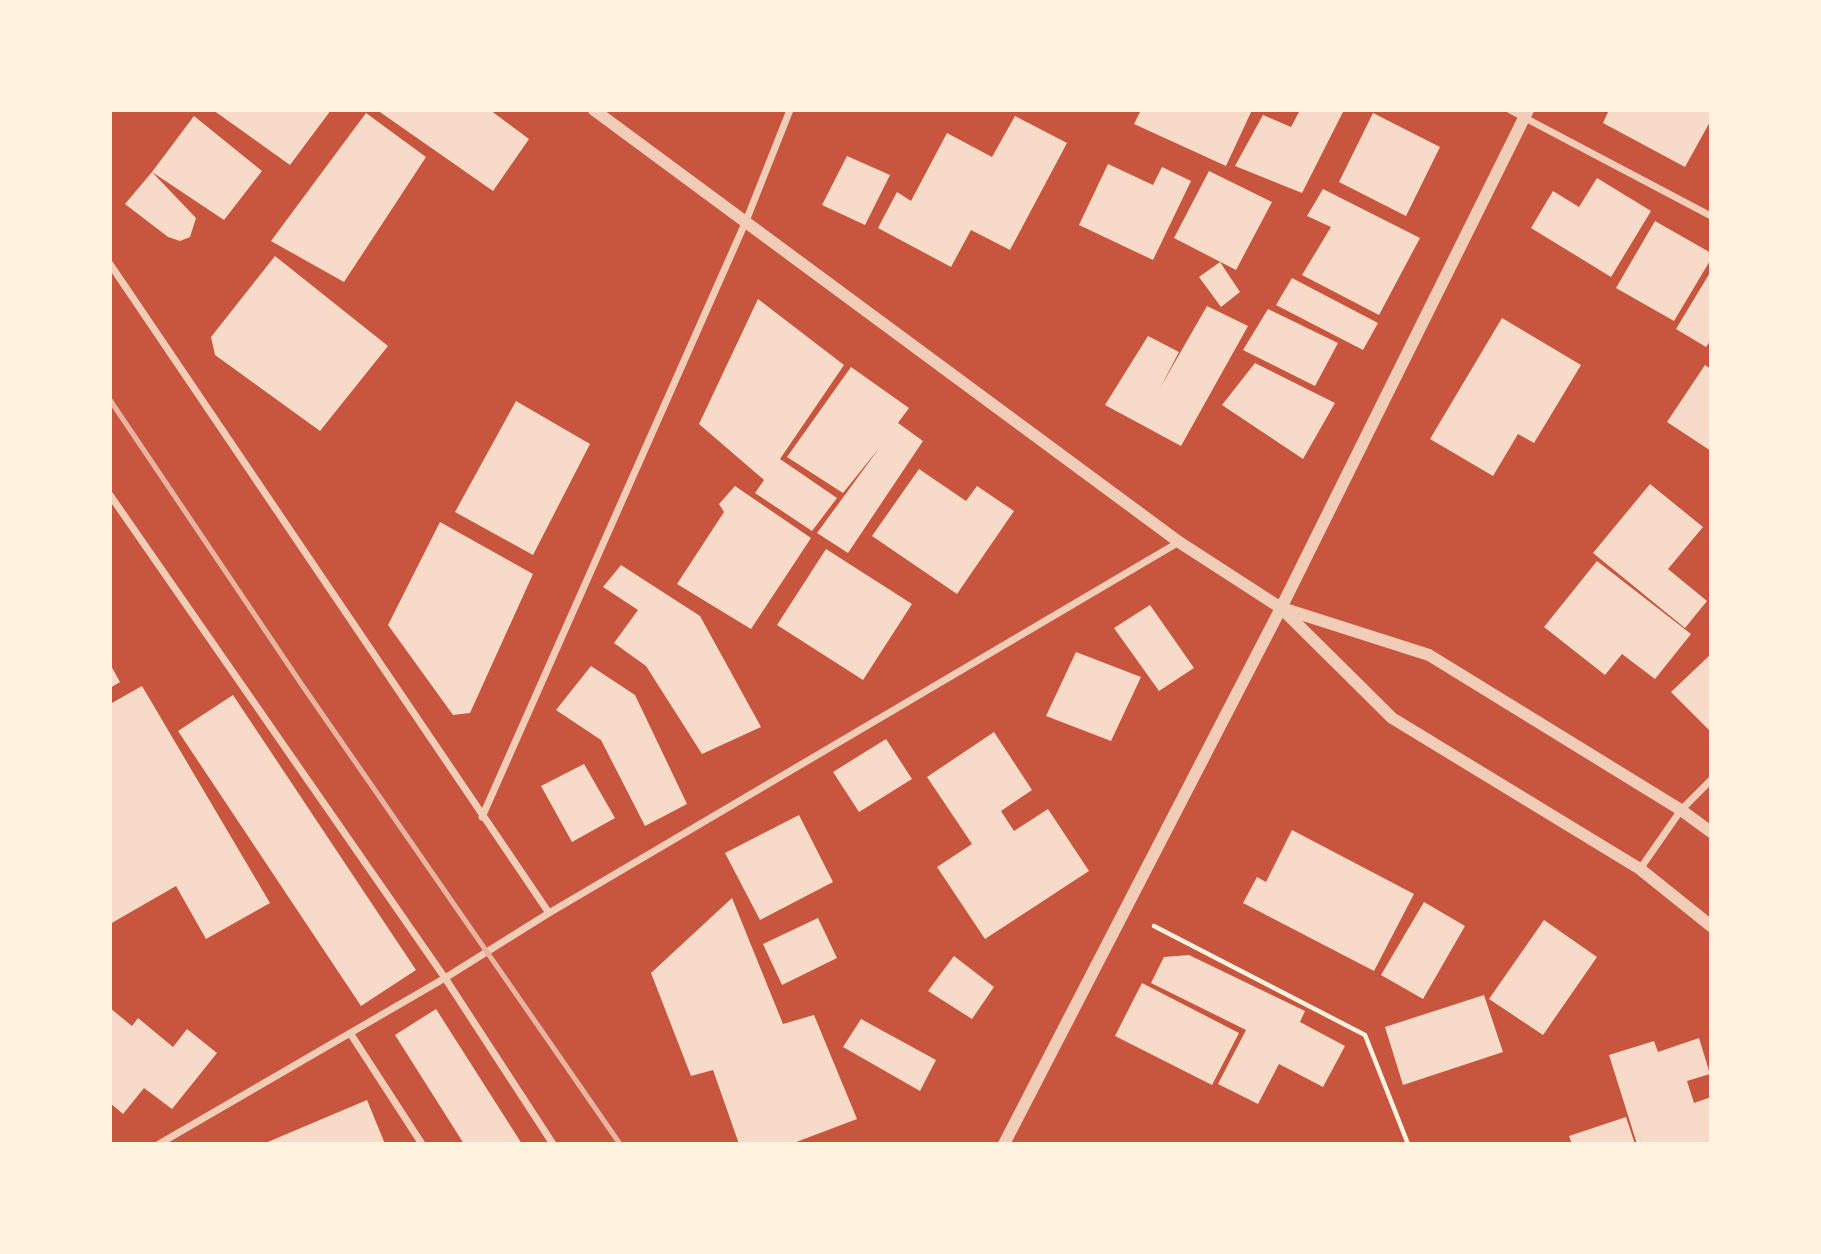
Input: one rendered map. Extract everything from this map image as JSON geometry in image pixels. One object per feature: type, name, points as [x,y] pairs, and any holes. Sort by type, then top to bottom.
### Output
[{"type":"street","points":[[594,110],[1179,542],[1281,608],[1392,718],[1640,869],[1711,926]]},
{"type":"street","points":[[482,817],[746,221],[790,110]]},
{"type":"street","points":[[1510,110],[1526,114],[1711,216]]},
{"type":"street","points":[[1004,1144],[1281,608],[1526,114]]},
{"type":"street","points":[[110,264],[548,913]]},
{"type":"street","points":[[110,495],[445,978],[553,1144]]},
{"type":"street","points":[[159,1144],[445,978],[548,913],[1179,542]]},
{"type":"street","points":[[1281,608],[1429,655],[1681,810],[1711,832]]},
{"type":"street","points":[[1640,869],[1681,810],[1711,780]]},
{"type":"street","points":[[350,1033],[422,1144]]},
{"type":"path","points":[[1125,911],[1364,1035],[1408,1144]]},
{"type":"building","points":[[213,110],[331,110],[290,165]]},
{"type":"building","points":[[377,110],[490,110],[529,139],[493,191]]},
{"type":"building","points":[[1141,110],[1252,110],[1226,166],[1134,124]]},
{"type":"building","points":[[1300,110],[1343,112],[1302,193],[1235,166],[1263,115],[1291,127]]},
{"type":"building","points":[[1609,110],[1711,110],[1711,120],[1685,167],[1603,123]]},
{"type":"building","points":[[366,113],[426,157],[344,282],[271,241]]},
{"type":"building","points":[[1373,113],[1440,147],[1406,216],[1339,182]]},
{"type":"building","points":[[194,116],[262,171],[224,220],[152,172]]},
{"type":"building","points":[[1015,116],[1067,143],[1010,250],[971,230],[951,267],[878,228],[897,192],[911,201],[947,133],[992,157]]},
{"type":"building","points":[[847,156],[890,175],[865,225],[822,205]]},
{"type":"building","points":[[1108,164],[1153,185],[1162,167],[1191,181],[1153,260],[1079,225]]},
{"type":"building","points":[[1209,171],[1272,202],[1236,270],[1174,238]]},
{"type":"building","points":[[152,172],[196,218],[190,237],[180,241],[168,237],[125,204]]},
{"type":"building","points":[[1597,178],[1651,211],[1611,277],[1531,228],[1553,191],[1579,207]]},
{"type":"building","points":[[1323,189],[1420,238],[1379,315],[1302,275],[1331,227],[1307,216]]},
{"type":"building","points":[[1655,221],[1711,253],[1711,259],[1674,321],[1616,288]]},
{"type":"building","points":[[275,256],[388,346],[320,431],[215,355],[211,337]]},
{"type":"building","points":[[1220,262],[1240,292],[1221,307],[1199,277]]},
{"type":"building","points":[[1711,271],[1711,340],[1706,347],[1676,329]]},
{"type":"building","points":[[1292,278],[1378,323],[1363,350],[1276,305]]},
{"type":"building","points":[[758,299],[844,365],[780,459],[837,498],[812,531],[755,493],[764,480],[699,424]]},
{"type":"building","points":[[1207,306],[1248,326],[1181,446],[1105,405],[1148,336],[1179,352],[1160,388]]},
{"type":"building","points":[[1268,309],[1338,343],[1315,386],[1243,350]]},
{"type":"building","points":[[1502,318],[1581,365],[1534,443],[1518,434],[1493,476],[1430,439]]},
{"type":"building","points":[[1255,363],[1335,403],[1303,459],[1222,405]]},
{"type":"building","points":[[1705,365],[1711,369],[1711,451],[1667,422]]},
{"type":"building","points":[[851,367],[909,408],[898,423],[923,441],[848,553],[817,533],[880,447],[843,493],[787,457]]},
{"type":"building","points":[[516,401],[590,444],[533,555],[455,512]]},
{"type":"building","points":[[919,469],[966,501],[977,486],[1014,511],[957,594],[872,536]]},
{"type":"building","points":[[1650,484],[1703,527],[1668,569],[1707,601],[1685,628],[1593,553]]},
{"type":"building","points":[[735,486],[811,538],[751,629],[677,584],[724,512],[719,504]]},
{"type":"building","points":[[440,522],[533,574],[470,713],[453,715],[388,625]]},
{"type":"building","points":[[826,549],[912,604],[863,680],[777,625]]},
{"type":"building","points":[[1597,561],[1691,634],[1655,679],[1622,654],[1605,675],[1544,627]]},
{"type":"building","points":[[621,565],[700,616],[761,727],[702,754],[646,666],[614,643],[638,610],[603,587]]},
{"type":"building","points":[[1150,605],[1194,668],[1159,691],[1114,628]]},
{"type":"building","points":[[1076,652],[1141,677],[1111,741],[1046,716]]},
{"type":"building","points":[[1709,656],[1711,658],[1711,732],[1671,692]]},
{"type":"building","points":[[110,664],[120,682],[110,688]]},
{"type":"building","points":[[591,666],[635,695],[687,804],[645,826],[601,740],[556,710]]},
{"type":"building","points":[[142,686],[270,903],[206,939],[176,886],[110,924],[110,704]]},
{"type":"building","points":[[233,695],[416,970],[361,1006],[178,731]]},
{"type":"building","points":[[994,732],[1032,790],[1001,811],[1014,831],[1048,809],[1089,871],[985,939],[937,867],[972,844],[927,777]]},
{"type":"building","points":[[886,739],[912,779],[859,812],[833,772]]},
{"type":"building","points":[[584,764],[615,818],[572,842],[541,786]]},
{"type":"building","points":[[799,815],[833,882],[760,920],[725,853]]},
{"type":"building","points":[[1292,830],[1414,894],[1374,971],[1243,903],[1257,877],[1266,882]]},
{"type":"building","points":[[732,898],[783,1024],[814,1015],[857,1119],[791,1144],[739,1144],[713,1070],[691,1076],[651,973]]},
{"type":"building","points":[[1424,902],[1465,926],[1423,999],[1381,975]]},
{"type":"building","points":[[818,918],[837,958],[782,985],[763,944]]},
{"type":"building","points":[[1544,920],[1597,957],[1543,1035],[1489,999]]},
{"type":"building","points":[[1189,955],[1305,1011],[1300,1022],[1345,1046],[1323,1087],[1279,1064],[1258,1104],[1218,1084],[1246,1030],[1151,983],[1164,957]]},
{"type":"building","points":[[954,956],[994,987],[972,1019],[928,991]]},
{"type":"building","points":[[1142,983],[1239,1033],[1212,1085],[1115,1036]]},
{"type":"building","points":[[1484,995],[1503,1052],[1403,1085],[1385,1027]]},
{"type":"building","points":[[110,1008],[132,1026],[138,1018],[173,1047],[187,1029],[217,1053],[172,1109],[144,1088],[123,1114],[110,1103]]},
{"type":"building","points":[[436,1009],[522,1144],[464,1144],[395,1035]]},
{"type":"building","points":[[861,1019],[936,1060],[920,1091],[843,1047]]},
{"type":"building","points":[[1699,1038],[1710,1074],[1687,1081],[1694,1103],[1711,1097],[1711,1144],[1637,1144],[1609,1055],[1654,1041],[1658,1052]]},
{"type":"building","points":[[367,1100],[385,1144],[263,1144]]},
{"type":"building","points":[[1626,1117],[1635,1144],[1572,1144],[1569,1136]]},
{"type":"railway","points":[[110,400],[302,685],[620,1144]]}]
